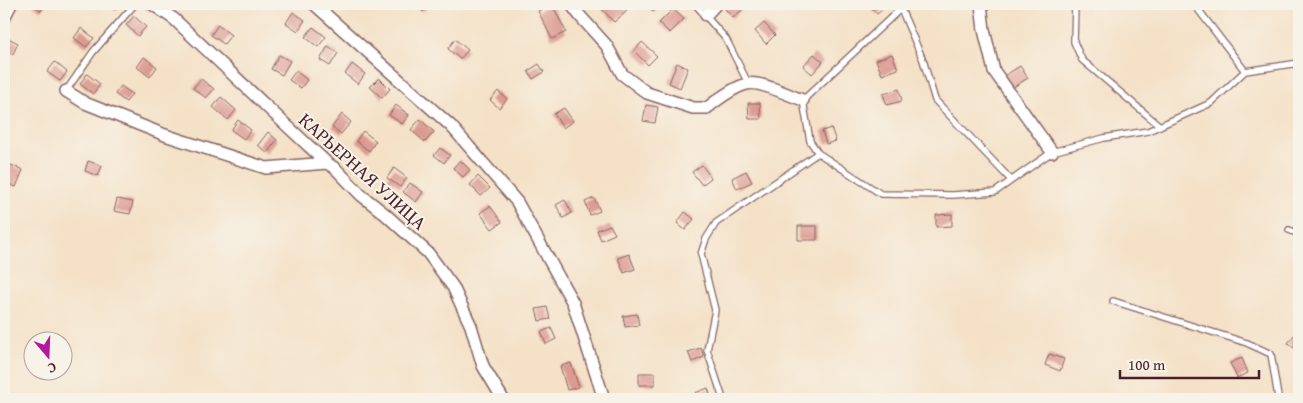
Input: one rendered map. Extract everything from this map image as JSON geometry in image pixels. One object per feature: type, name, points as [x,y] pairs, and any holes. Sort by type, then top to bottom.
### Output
[{"type":"street","points":[[4,18],[11,4]]},
{"type":"street","name":"КАРЬЕРНАЯ УЛИЦА","points":[[152,4],[174,20],[326,162],[336,169],[361,195],[428,253],[453,287],[471,326],[483,366],[503,399]]},
{"type":"street","points":[[314,4],[450,126],[517,202],[573,304],[604,399]]},
{"type":"street","points":[[571,4],[607,46],[622,74],[647,93],[693,108],[707,108],[721,97],[748,83],[760,84],[803,100]]},
{"type":"street","points":[[706,15],[716,4]]},
{"type":"street","points":[[981,4],[984,30],[994,72],[1052,152]]},
{"type":"street","points":[[66,91],[85,103],[165,135],[266,168],[326,162]]},
{"type":"lane","points":[[66,91],[93,52],[135,4]]},
{"type":"lane","points":[[695,4],[726,39],[748,83]]},
{"type":"lane","points":[[908,4],[803,100],[810,141],[818,153],[881,194],[953,195],[995,192],[1052,152],[1104,138],[1148,131],[1211,103],[1245,71],[1299,63]]},
{"type":"lane","points":[[1075,4],[1074,42],[1082,60],[1160,126]]},
{"type":"lane","points":[[1194,4],[1245,71]]},
{"type":"lane","points":[[900,10],[923,60],[935,100],[1011,180]]},
{"type":"lane","points":[[723,399],[707,350],[715,310],[701,254],[706,239],[716,223],[818,153]]},
{"type":"lane","points":[[1289,230],[1299,234]]},
{"type":"lane","points":[[1113,301],[1247,343],[1271,354],[1278,397],[1276,399]]},
{"type":"building","points":[[32,4],[46,4],[41,11]]},
{"type":"building","points":[[107,4],[121,4],[115,10]]},
{"type":"building","points":[[414,4],[430,4],[423,12]]},
{"type":"building","points":[[552,4],[566,32],[552,39],[538,11]]},
{"type":"building","points":[[597,4],[621,4],[627,11],[614,22]]},
{"type":"building","points":[[646,4],[662,4],[653,12]]},
{"type":"building","points":[[730,4],[742,4],[745,7],[733,18],[725,9]]},
{"type":"building","points":[[889,4],[877,14],[869,5]]},
{"type":"building","points":[[673,9],[684,19],[670,33],[659,23]]},
{"type":"building","points":[[293,12],[305,20],[298,31],[286,23]]},
{"type":"building","points":[[134,16],[146,27],[138,36],[126,25]]},
{"type":"building","points":[[764,23],[775,35],[766,44],[755,31]]},
{"type":"building","points":[[218,25],[231,35],[224,44],[211,35]]},
{"type":"building","points":[[313,27],[326,37],[318,47],[305,37]]},
{"type":"building","points":[[81,28],[94,38],[86,47],[74,38]]},
{"type":"building","points":[[4,36],[18,43],[13,54],[4,50]]},
{"type":"building","points":[[455,39],[468,50],[460,59],[448,49]]},
{"type":"building","points":[[642,42],[657,56],[648,65],[634,51]]},
{"type":"building","points":[[328,46],[338,53],[330,66],[320,60]]},
{"type":"building","points":[[814,54],[823,62],[812,74],[803,66]]},
{"type":"building","points":[[892,54],[898,69],[882,75],[876,60]]},
{"type":"building","points":[[279,55],[290,61],[282,75],[271,69]]},
{"type":"building","points":[[144,57],[157,67],[150,77],[137,67]]},
{"type":"building","points":[[55,62],[67,72],[60,81],[47,72]]},
{"type":"building","points":[[677,63],[688,68],[680,88],[669,83]]},
{"type":"building","points":[[352,64],[365,74],[358,84],[345,74]]},
{"type":"building","points":[[539,64],[544,72],[533,79],[528,71]]},
{"type":"building","points":[[1020,66],[1028,78],[1012,88],[1004,76]]},
{"type":"building","points":[[296,71],[307,80],[301,88],[289,80]]},
{"type":"building","points":[[87,74],[100,84],[93,94],[80,84]]},
{"type":"building","points":[[379,78],[390,89],[382,98],[370,87]]},
{"type":"building","points":[[201,79],[214,89],[206,98],[193,88]]},
{"type":"building","points":[[121,86],[132,94],[126,102],[115,94]]},
{"type":"building","points":[[899,89],[902,101],[887,105],[883,94]]},
{"type":"building","points":[[498,91],[507,99],[499,108],[490,100]]},
{"type":"building","points":[[221,97],[236,110],[228,120],[213,107]]},
{"type":"building","points":[[748,103],[760,103],[761,119],[749,119]]},
{"type":"building","points":[[396,105],[409,115],[402,124],[389,115]]},
{"type":"building","points":[[646,105],[658,107],[655,123],[643,121]]},
{"type":"building","points":[[564,108],[573,121],[563,128],[554,114]]},
{"type":"building","points":[[342,114],[351,122],[341,134],[332,127]]},
{"type":"building","points":[[420,119],[434,132],[425,142],[411,130]]},
{"type":"building","points":[[238,120],[251,130],[244,139],[231,130]]},
{"type":"building","points":[[831,128],[836,141],[826,144],[822,131]]},
{"type":"building","points":[[363,131],[376,141],[369,151],[356,141]]},
{"type":"building","points":[[268,132],[277,140],[267,153],[258,145]]},
{"type":"building","points":[[440,148],[450,155],[444,163],[434,155]]},
{"type":"building","points":[[460,160],[470,170],[463,177],[453,168]]},
{"type":"building","points":[[88,161],[102,166],[98,176],[85,171]]},
{"type":"building","points":[[4,162],[23,170],[16,187],[4,182]]},
{"type":"building","points":[[702,165],[711,178],[702,185],[692,172]]},
{"type":"building","points":[[394,168],[407,178],[400,187],[387,178]]},
{"type":"building","points":[[746,171],[752,182],[737,189],[732,178]]},
{"type":"building","points":[[478,176],[490,188],[481,196],[470,185]]},
{"type":"building","points":[[410,183],[423,192],[416,202],[403,192]]},
{"type":"building","points":[[594,198],[600,211],[590,215],[585,202]]},
{"type":"building","points":[[117,199],[133,202],[130,214],[114,211]]},
{"type":"building","points":[[565,200],[572,213],[563,218],[556,205]]},
{"type":"building","points":[[490,206],[502,222],[492,229],[480,213]]},
{"type":"building","points":[[685,212],[694,219],[685,230],[677,223]]},
{"type":"building","points":[[952,214],[952,226],[936,227],[936,215]]},
{"type":"building","points":[[610,225],[615,234],[601,240],[597,230]]},
{"type":"building","points":[[798,226],[817,226],[817,240],[798,240]]},
{"type":"building","points":[[629,254],[635,269],[624,273],[618,258]]},
{"type":"building","points":[[547,307],[550,319],[539,321],[536,309]]},
{"type":"building","points":[[637,314],[639,325],[625,327],[623,316]]},
{"type":"building","points":[[551,328],[556,339],[546,344],[541,332]]},
{"type":"building","points":[[1295,334],[1299,338],[1299,342],[1294,348],[1288,343]]},
{"type":"building","points":[[701,348],[704,357],[692,362],[688,352]]},
{"type":"building","points":[[1049,354],[1064,359],[1060,371],[1045,365]]},
{"type":"building","points":[[1242,358],[1248,373],[1237,378],[1230,363]]},
{"type":"building","points":[[571,363],[579,387],[567,390],[560,366]]},
{"type":"building","points":[[639,373],[655,373],[655,385],[639,385]]},
{"type":"building","points":[[708,388],[711,398],[697,399],[695,393]]}]
